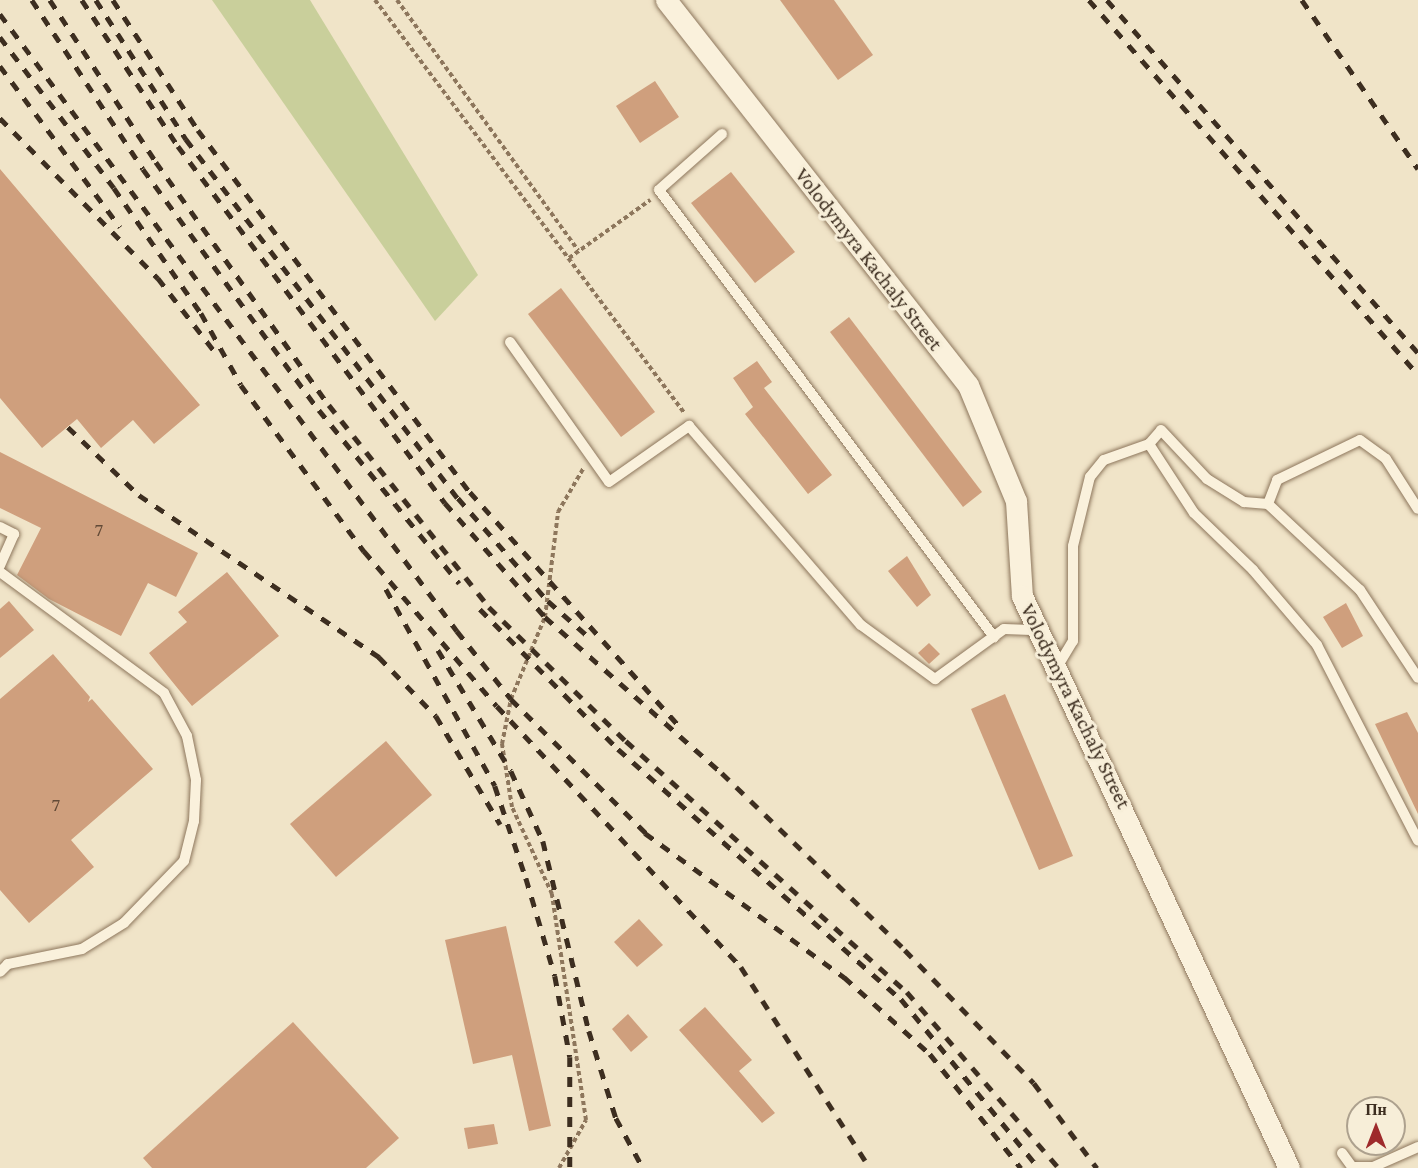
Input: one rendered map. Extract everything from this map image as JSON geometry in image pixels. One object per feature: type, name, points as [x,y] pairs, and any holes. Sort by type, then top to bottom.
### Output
[{"type":"street","name":"Volodymyra Kachaly Street","points":[[666,0],[968,385],[1016,501],[1022,596],[1056,670],[1120,796],[1289,1168]]},
{"type":"lane","points":[[722,134],[658,190],[994,637]]},
{"type":"lane","points":[[510,342],[609,482],[689,426],[861,625],[935,679],[1004,629],[1038,630]]},
{"type":"lane","points":[[1056,670],[1073,641],[1073,546],[1090,477],[1104,460],[1149,444],[1161,430],[1207,479],[1244,502],[1268,504],[1360,590],[1418,678]]},
{"type":"lane","points":[[1268,504],[1277,480],[1360,440],[1386,459],[1418,509]]},
{"type":"lane","points":[[1149,444],[1194,513],[1253,570],[1317,645],[1418,841]]},
{"type":"lane","points":[[0,527],[14,534],[0,566]]},
{"type":"lane","points":[[0,572],[164,693],[187,736],[196,780],[194,821],[184,861],[124,923],[82,949],[2,967]]},
{"type":"lane","points":[[1342,1153],[1352,1167],[1373,1167],[1418,1147]]},
{"type":"path","points":[[375,0],[569,258],[681,402],[689,426]]},
{"type":"path","points":[[397,0],[578,250]]},
{"type":"path","points":[[569,258],[658,190]]},
{"type":"path","points":[[559,1168],[586,1120],[552,894],[512,807],[502,744],[512,699],[545,617],[558,512],[590,456]]},
{"type":"green space","points":[[212,0],[310,0],[478,275],[435,321]]},
{"type":"building","points":[[780,0],[834,0],[873,55],[838,80]]},
{"type":"building","points":[[655,81],[679,117],[640,143],[616,106]]},
{"type":"building","points":[[0,169],[200,405],[154,444],[133,420],[101,448],[77,419],[42,448],[0,398]]},
{"type":"building","points":[[731,172],[795,252],[755,283],[691,203]]},
{"type":"building","points":[[561,288],[655,412],[621,437],[528,314]]},
{"type":"building","points":[[849,317],[982,492],[963,507],[830,332]]},
{"type":"building","points":[[757,361],[772,382],[764,388],[832,475],[808,494],[745,414],[753,407],[733,378]]},
{"type":"building","points":[[0,452],[198,553],[176,597],[148,583],[121,636],[49,599],[17,575],[41,528],[0,508]]},
{"type":"building","points":[[907,556],[931,595],[917,607],[888,571]]},
{"type":"building","points":[[227,572],[279,636],[192,706],[149,653],[187,622],[178,612]]},
{"type":"building","points":[[9,601],[34,630],[0,658],[0,609]]},
{"type":"building","points":[[1346,603],[1363,636],[1342,648],[1323,617]]},
{"type":"building","points":[[929,643],[940,654],[929,664],[918,653]]},
{"type":"building","points":[[53,654],[90,697],[88,702],[92,699],[153,769],[71,840],[94,867],[29,923],[0,890],[0,699]]},
{"type":"building","points":[[1005,694],[1073,856],[1039,870],[971,709]]},
{"type":"building","points":[[1407,712],[1418,733],[1418,814],[1375,724]]},
{"type":"building","points":[[386,741],[432,795],[336,877],[290,824]]},
{"type":"building","points":[[639,919],[663,945],[637,967],[614,942]]},
{"type":"building","points":[[506,926],[551,1126],[529,1131],[512,1055],[473,1064],[445,940]]},
{"type":"building","points":[[705,1007],[752,1060],[739,1071],[775,1113],[762,1123],[679,1030]]},
{"type":"building","points":[[628,1014],[648,1037],[631,1052],[612,1029]]},
{"type":"building","points":[[293,1022],[399,1138],[366,1168],[152,1168],[143,1158]]},
{"type":"building","points":[[494,1124],[498,1144],[468,1149],[464,1128]]},
{"type":"railway","points":[[32,0],[143,169],[319,410],[459,583]]},
{"type":"railway","points":[[50,0],[156,162],[329,405],[489,607],[626,741],[907,992],[1059,1168]]},
{"type":"railway","points":[[82,0],[178,146],[445,503],[545,617],[722,773],[905,950],[1034,1083],[1097,1168]]},
{"type":"railway","points":[[96,0],[186,139],[458,498],[548,601],[591,639]]},
{"type":"railway","points":[[113,0],[198,130],[470,492],[683,730]]},
{"type":"railway","points":[[1089,0],[1418,375]]},
{"type":"railway","points":[[1107,0],[1418,353]]},
{"type":"railway","points":[[1302,0],[1418,169]]},
{"type":"railway","points":[[0,14],[457,631],[511,699],[651,838]]},
{"type":"railway","points":[[0,37],[114,188],[201,313],[241,385],[364,551],[497,706],[741,967],[870,1168]]},
{"type":"railway","points":[[0,66],[120,227]]},
{"type":"railway","points":[[0,118],[158,278],[215,352]]},
{"type":"railway","points":[[68,427],[139,495],[379,657],[436,716],[500,824]]},
{"type":"railway","points":[[386,589],[495,786],[526,878],[555,976],[570,1057],[570,1168]]},
{"type":"railway","points":[[480,609],[618,749],[901,999],[1039,1168]]},
{"type":"railway","points":[[438,650],[511,771],[543,841],[589,1031],[616,1118],[643,1168]]},
{"type":"railway","points":[[645,833],[844,977],[930,1054],[1021,1168]]}]
